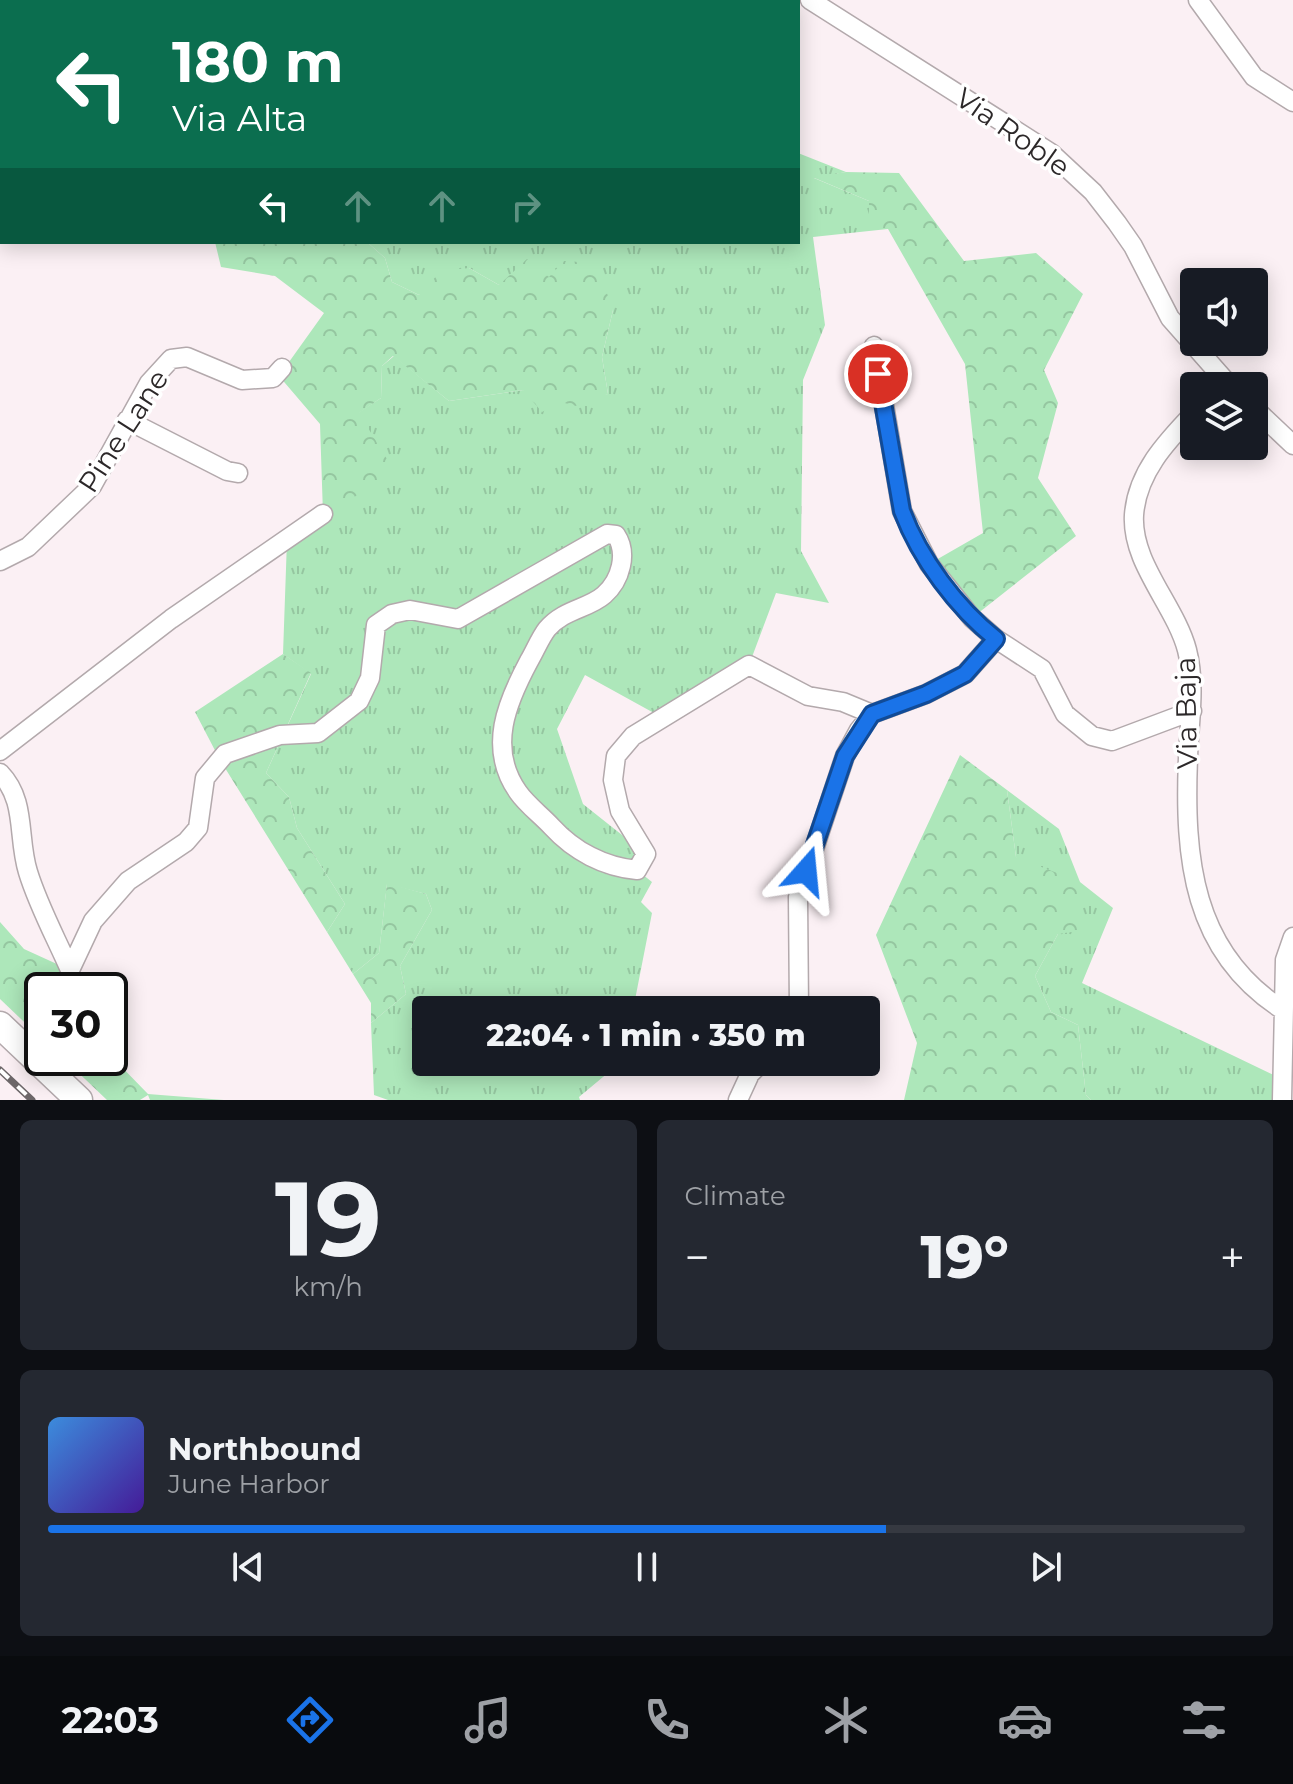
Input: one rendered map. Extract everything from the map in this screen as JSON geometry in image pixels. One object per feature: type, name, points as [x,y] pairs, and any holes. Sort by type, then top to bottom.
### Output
[{"type":"highway","points":[[0,1025],[79,1100]]},
{"type":"street","name":"Via Roble","points":[[810,0],[1051,153],[1076,175],[1133,246],[1170,318],[1215,372]]},
{"type":"street","points":[[1198,0],[1254,77],[1293,102]]},
{"type":"street","points":[[874,346],[902,511],[929,564],[972,618],[996,639],[1042,669],[1065,714],[1079,729],[1104,742],[1192,711]]},
{"type":"street","name":"Pine Lane","points":[[0,561],[28,547],[92,486],[149,383],[171,359],[187,357],[242,380],[273,378],[282,368]]},
{"type":"street","points":[[127,420],[227,471],[238,473]]},
{"type":"street","points":[[1268,421],[1293,445]]},
{"type":"street","name":"Via Baja","points":[[1180,427],[1161,447],[1145,475],[1134,515],[1142,556],[1175,616],[1188,652],[1192,711],[1188,808],[1191,875],[1199,902],[1223,954],[1263,997],[1283,1010]]},
{"type":"street","points":[[0,751],[171,619],[323,514]]},
{"type":"street","points":[[0,773],[11,785],[20,808],[22,846],[29,874],[70,970],[93,921],[128,881],[186,842],[198,828],[205,778],[225,754],[280,735],[318,733],[359,701],[370,678],[376,625],[392,614],[410,610],[458,619],[607,534],[616,535],[624,547],[623,563],[604,595],[571,609],[547,629],[515,688],[500,729],[504,759],[517,791],[561,837],[588,856],[620,868],[637,870],[646,854],[620,811],[613,780],[616,756],[633,736],[749,665],[808,696],[843,702],[872,714]]},
{"type":"street","points":[[799,996],[798,897],[845,756],[872,714],[926,694],[965,674],[996,639]]},
{"type":"street","points":[[1282,1100],[1285,960],[1293,937]]},
{"type":"street","points":[[738,1100],[749,1076]]},
{"type":"green space","points":[[800,154],[846,172],[814,178],[869,201],[869,231],[813,237],[825,325],[803,380],[801,551],[829,603],[776,593],[749,665],[663,718],[585,675],[557,729],[583,804],[646,854],[637,870],[652,882],[641,902],[652,913],[636,996],[412,996],[412,1076],[604,1076],[579,1097],[580,1100],[388,1100],[374,1095],[371,1023],[406,994],[400,966],[432,910],[426,894],[387,884],[379,953],[353,974],[327,932],[345,904],[297,828],[289,797],[266,773],[311,674],[283,654],[287,540],[323,514],[358,413],[381,398],[382,366],[394,356],[449,401],[523,390],[561,401],[608,394],[602,357],[613,310],[550,277],[499,285],[469,268],[419,295],[392,282],[385,258],[369,244],[800,244]]},
{"type":"green space","points":[[846,172],[899,173],[964,261],[1036,253],[1083,294],[1044,370],[1058,403],[1038,478],[1076,536],[972,618],[929,564],[983,533],[965,364],[888,229],[869,231],[869,201],[812,177]]},
{"type":"green space","points":[[215,244],[369,244],[385,258],[392,282],[419,295],[441,271],[469,268],[499,285],[527,259],[549,277],[564,261],[596,263],[613,310],[602,357],[608,394],[576,406],[561,402],[542,412],[523,390],[449,401],[393,356],[382,366],[381,398],[359,413],[396,474],[323,514],[320,424],[279,376],[324,313],[275,276],[221,267]]},
{"type":"green space","points":[[283,654],[311,673],[266,773],[289,797],[297,828],[345,904],[327,932],[220,760],[195,712]]},
{"type":"green space","points":[[960,755],[1007,790],[1016,857],[1080,882],[1085,930],[1058,934],[1035,976],[1051,1012],[1078,1025],[1086,1095],[1091,1100],[904,1100],[917,1043],[876,935]]},
{"type":"green space","points":[[1007,790],[1059,829],[1080,882],[1113,908],[1082,983],[1282,1079],[1282,1100],[1091,1100],[1086,1095],[1078,1025],[1051,1012],[1035,976],[1058,934],[1016,857]]},
{"type":"green space","points":[[387,883],[426,894],[432,910],[400,966],[406,994],[371,1023],[371,1003],[353,974],[379,953]]},
{"type":"green space","points":[[0,922],[24,949],[70,972],[24,972],[24,1022],[0,999]]},
{"type":"green space","points":[[128,1073],[148,1094],[224,1100],[150,1100],[148,1095],[140,1100],[107,1100],[82,1076],[128,1076]]},
{"type":"railway","points":[[0,1070],[32,1100]]},
{"type":"route","points":[[806,871],[845,756],[872,714],[926,694],[965,674],[996,639],[972,618],[929,564],[909,530],[902,511],[878,374]]}]
